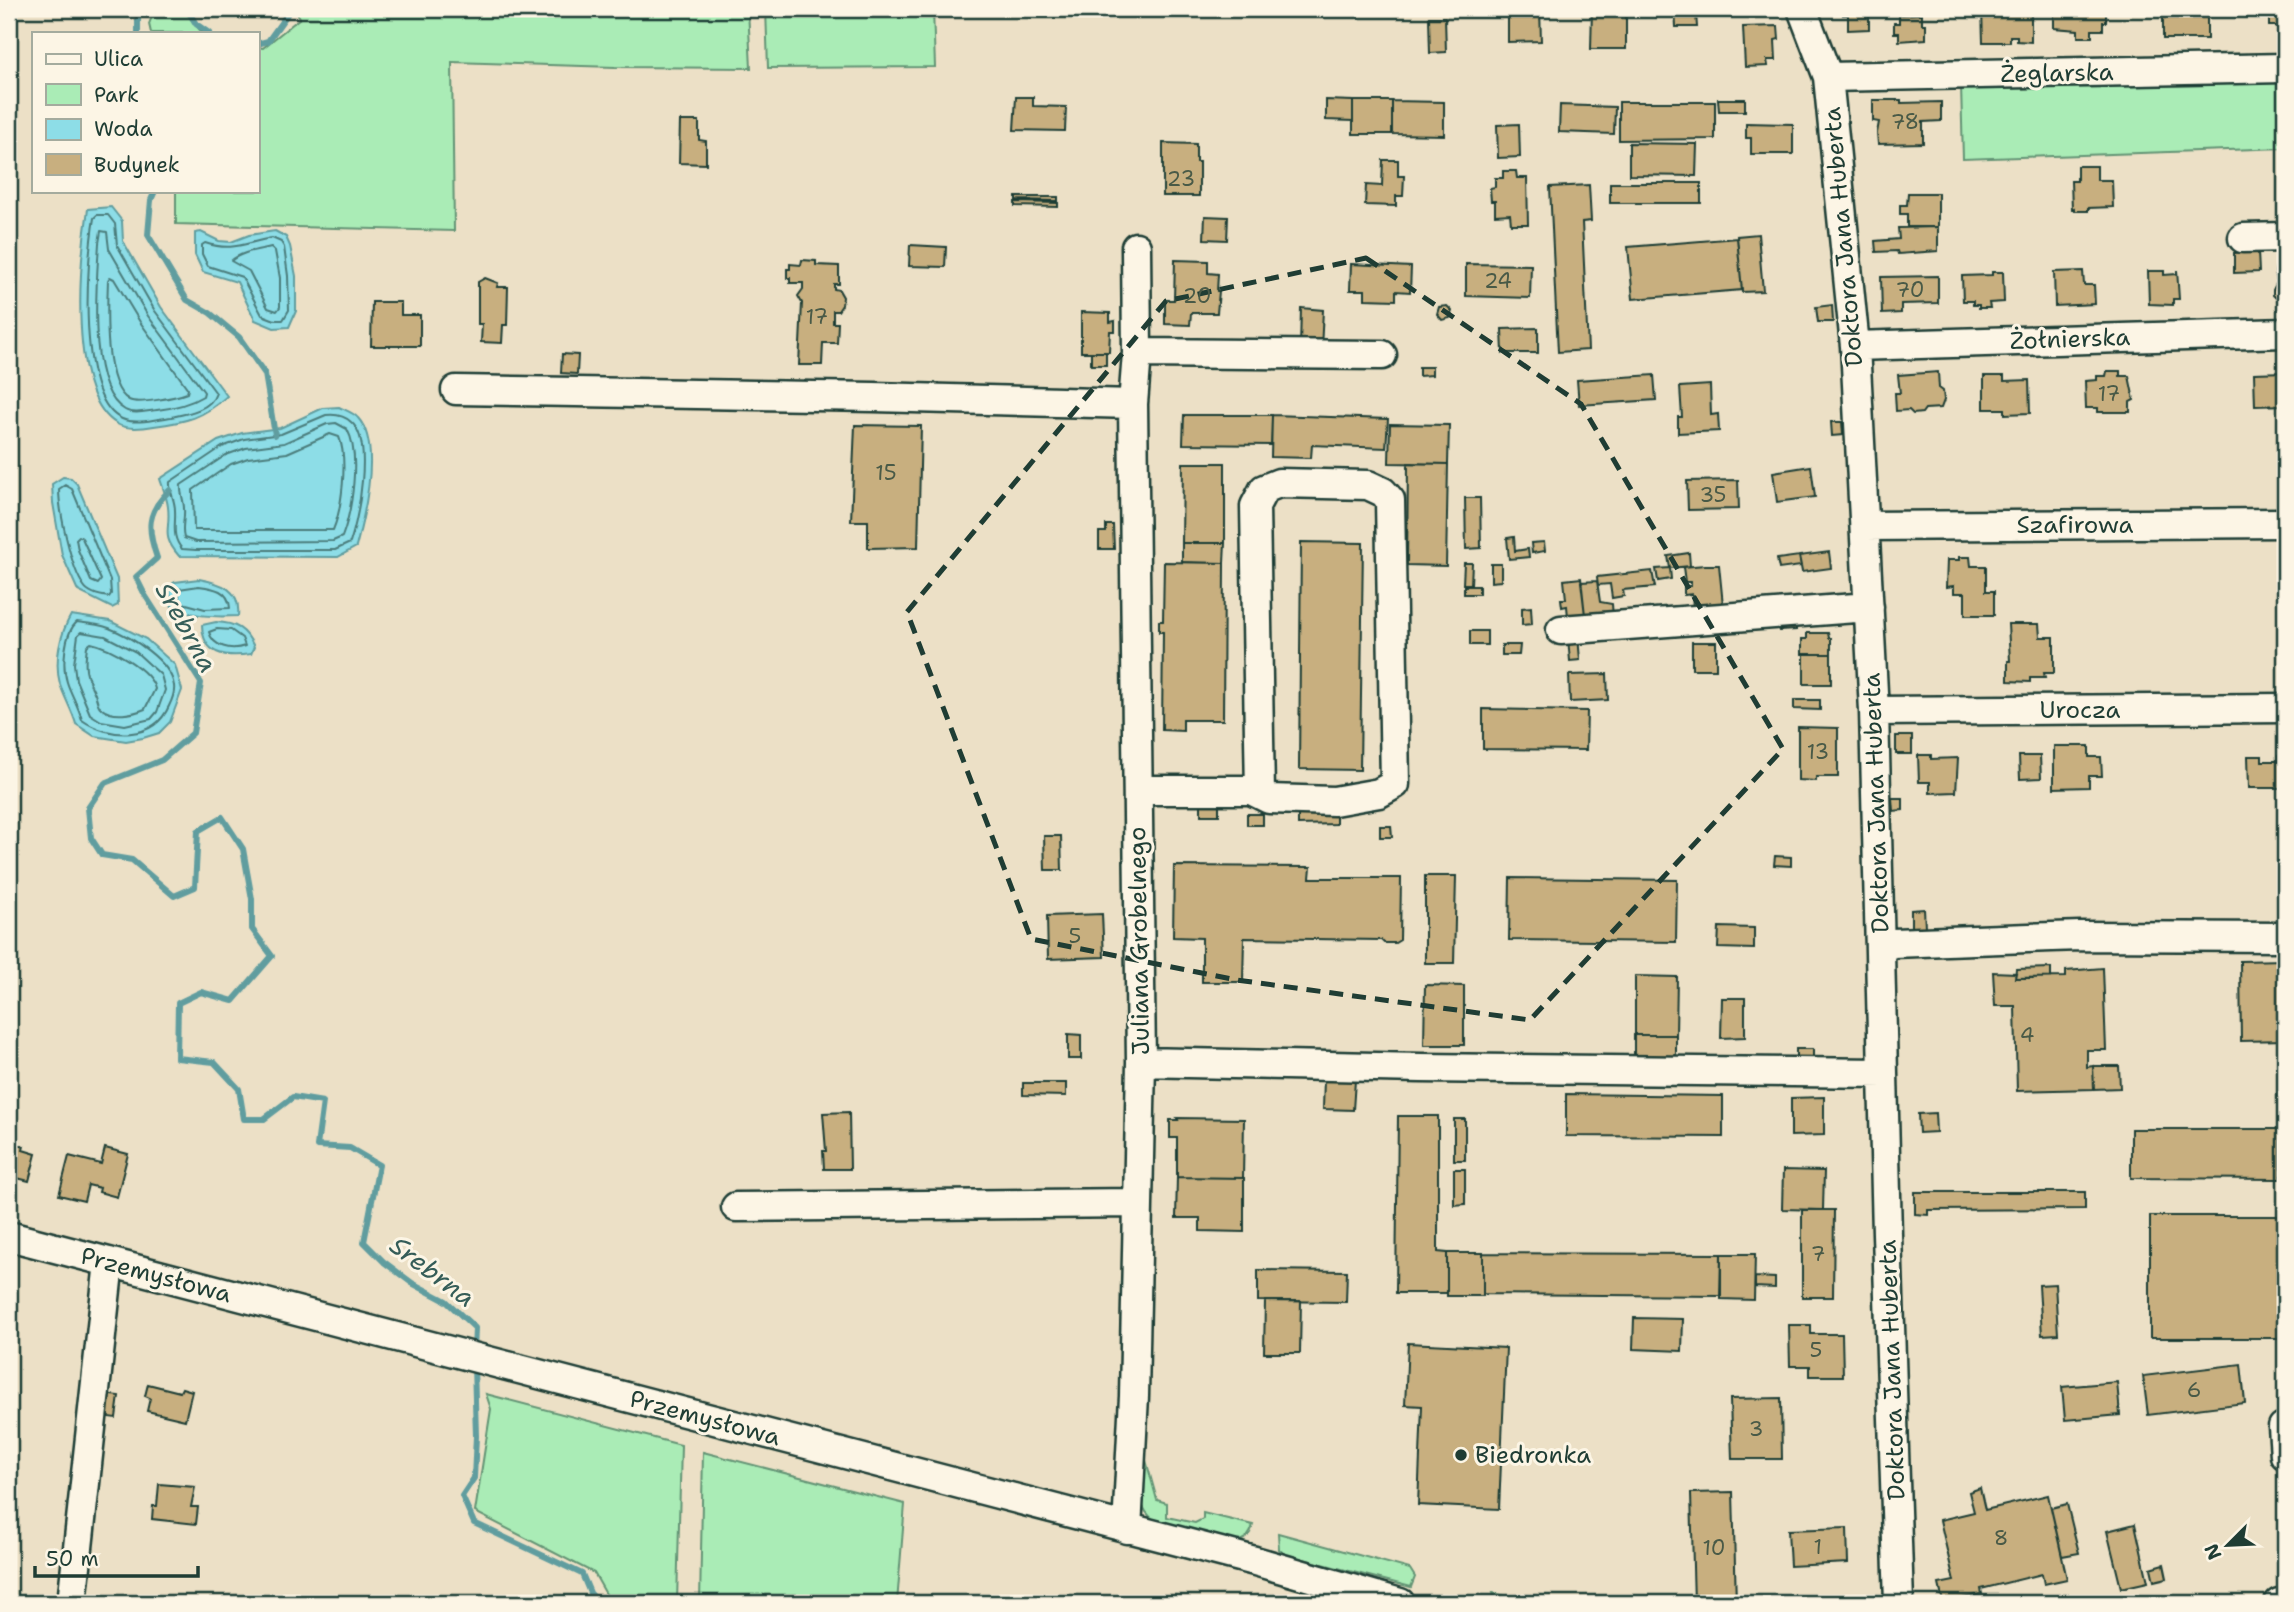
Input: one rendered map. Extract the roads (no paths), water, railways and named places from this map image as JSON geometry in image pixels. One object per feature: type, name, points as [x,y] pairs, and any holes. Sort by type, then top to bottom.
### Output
[{"type":"street","name":"Doktora Jana Huberta","points":[[1802,9],[1828,77],[1855,346],[1874,711],[1899,1603]]},
{"type":"street","name":"Żeglarska","points":[[1828,77],[2285,68]]},
{"type":"street","points":[[2243,238],[2285,237]]},
{"type":"street","name":"Juliana Grobelnego","points":[[1127,1529],[1134,1396],[1141,1062],[1133,404],[1137,353],[1136,247]]},
{"type":"street","name":"Żołnierska","points":[[1855,346],[2285,333]]},
{"type":"street","points":[[1137,353],[1382,355]]},
{"type":"street","points":[[456,390],[1133,404]]},
{"type":"street","points":[[1138,790],[1251,790],[1259,794],[1269,799],[1334,801],[1379,793],[1395,784],[1390,500],[1376,487],[1279,483],[1265,489],[1255,506],[1259,794]]},
{"type":"street","name":"Szafirowa","points":[[1865,526],[2285,523]]},
{"type":"street","points":[[1561,630],[1869,607]]},
{"type":"street","name":"Urocza","points":[[1874,711],[2285,708]]},
{"type":"street","points":[[1881,948],[1893,943],[2080,936],[2285,937]]},
{"type":"street","points":[[1141,1062],[1883,1073]]},
{"type":"street","points":[[736,1207],[1137,1203]]},
{"type":"street","name":"Przemysłowa","points":[[9,1236],[1255,1561],[1400,1603]]},
{"type":"street","points":[[72,1603],[109,1262]]},
{"type":"street","points":[[2285,1427],[2285,1455]]},
{"type":"street","points":[[2278,1603],[2285,1602]]},
{"type":"water","points":[[111,207],[122,221],[123,241],[161,307],[227,396],[194,418],[145,427],[121,426],[101,408],[90,385],[81,324],[80,292],[85,232],[88,209]]},
{"type":"water","points":[[275,231],[286,237],[296,276],[296,311],[289,327],[274,328],[255,320],[237,282],[203,272],[195,255],[195,233],[201,232],[219,241],[231,242],[249,235]]},
{"type":"water","points":[[339,407],[358,418],[369,445],[369,481],[356,547],[338,557],[179,556],[168,537],[168,507],[160,479],[218,441],[242,433],[280,428],[323,408]]},
{"type":"water","points":[[63,477],[71,478],[77,484],[117,579],[118,605],[112,608],[78,591],[62,555],[52,484]]},
{"type":"water","points":[[199,579],[222,585],[233,593],[238,616],[196,615],[172,607],[169,586],[175,582]]},
{"type":"water","points":[[71,615],[110,621],[146,639],[175,665],[182,690],[170,722],[159,733],[126,741],[94,736],[76,724],[58,675],[61,639]]},
{"type":"water","points":[[216,622],[244,631],[254,647],[251,654],[224,654],[211,648],[206,643],[202,625]]},
{"type":"waterway","name":"Srebrna","points":[[138,9],[138,32]]},
{"type":"waterway","name":"Srebrna","points":[[187,9],[196,24],[208,32]]},
{"type":"waterway","name":"Srebrna","points":[[259,43],[268,41],[288,13],[285,9]]},
{"type":"waterway","name":"Srebrna","points":[[155,192],[151,200],[148,235],[187,300],[210,313],[239,337],[265,374],[275,435]]},
{"type":"waterway","name":"Srebrna","points":[[170,490],[156,506],[151,521],[151,538],[157,558],[136,577],[201,683],[193,733],[162,760],[105,783],[88,808],[91,838],[102,855],[132,860],[174,896],[195,887],[198,831],[222,817],[243,849],[252,899],[252,929],[272,956],[233,1001],[201,992],[178,1003],[177,1058],[214,1062],[239,1089],[244,1119],[264,1119],[293,1097],[323,1102],[317,1146],[350,1148],[379,1165],[364,1242],[384,1262],[412,1283],[446,1301],[475,1328],[474,1351]]},
{"type":"waterway","name":"Srebrna","points":[[474,1365],[474,1478],[462,1496],[474,1523],[582,1574],[590,1593],[599,1603]]},
{"type":"place","name":"Biedronka","points":[[1461,1455]]}]
